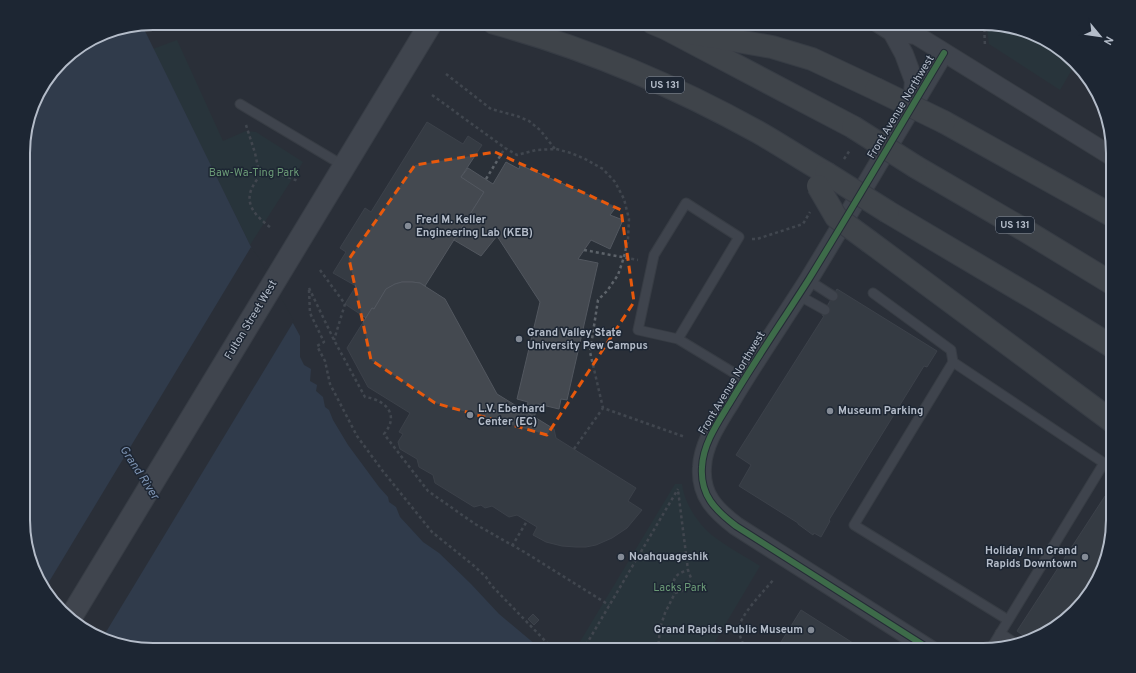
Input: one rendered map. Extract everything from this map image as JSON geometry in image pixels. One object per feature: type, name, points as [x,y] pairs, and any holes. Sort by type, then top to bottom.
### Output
[{"type":"highway","name":"US 131","points":[[518,30],[552,40],[647,77],[700,102],[758,132],[804,160],[822,180]]},
{"type":"highway","name":"US 131","points":[[667,30],[853,127],[916,167],[1106,280]]},
{"type":"highway","points":[[681,30],[772,47],[812,59],[944,122],[1106,212]]},
{"type":"highway","points":[[822,180],[888,212],[1035,298],[1106,343]]},
{"type":"highway","points":[[822,180],[836,217],[1106,417]]},
{"type":"main road","name":"Fulton Street West","points":[[73,614],[427,30]]},
{"type":"street","points":[[886,30],[904,54],[914,81],[912,107]]},
{"type":"street","points":[[894,30],[916,35],[1106,153]]},
{"type":"street","name":"Front Avenue Northwest","points":[[920,643],[736,526],[720,514],[709,500],[703,486],[702,466],[705,448],[714,430],[744,379],[808,280],[944,53]]},
{"type":"lane","points":[[240,104],[344,166]]},
{"type":"lane","points":[[678,339],[739,237],[686,203],[654,255],[638,330],[678,339],[744,379]]},
{"type":"lane","points":[[808,280],[833,296]]},
{"type":"lane","points":[[873,293],[951,350],[953,362],[854,525],[1008,620]]},
{"type":"lane","points":[[798,295],[825,310]]},
{"type":"lane","points":[[953,362],[1104,464],[994,643]]},
{"type":"lane","points":[[1000,633],[1010,640]]},
{"type":"path","points":[[984,30],[985,47]]},
{"type":"path","points":[[446,74],[491,109],[529,121],[540,130],[556,149]]},
{"type":"path","points":[[432,95],[505,148],[517,155],[536,150],[556,149],[585,159],[603,169],[615,182],[624,199],[629,219],[628,239],[618,275],[607,291],[598,300],[590,352],[603,408],[574,449]]},
{"type":"path","points":[[240,104],[261,176]]},
{"type":"path","points":[[486,180],[505,148]]},
{"type":"path","points":[[270,227],[259,218],[251,207],[249,195],[254,183],[261,176],[272,173],[283,174],[298,181]]},
{"type":"path","points":[[584,250],[653,263]]},
{"type":"path","points":[[320,270],[345,304],[334,340]]},
{"type":"path","points":[[547,643],[491,585],[486,577],[432,532],[382,470],[357,436],[330,384],[325,361],[317,346],[324,342],[310,313],[309,288],[334,340],[365,398],[373,398],[381,402],[389,409],[391,418],[389,428],[384,434],[428,491],[475,524],[526,553],[610,606]]},
{"type":"path","points":[[603,408],[685,437]]},
{"type":"path","points":[[588,643],[678,489],[688,570],[691,578],[684,591],[675,593]]},
{"type":"path","points":[[512,546],[527,521]]},
{"type":"path","points":[[659,643],[662,621],[675,593],[673,584],[675,578],[679,573],[688,570]]},
{"type":"path","points":[[743,643],[739,633],[739,624],[774,579]]},
{"type":"highlighted area","points":[[495,152],[621,210],[634,302],[547,435],[435,403],[371,360],[349,259],[415,165]]},
{"type":"green space","points":[[987,30],[1015,34],[1045,46],[1058,55],[1072,69],[1060,90],[989,44]]},
{"type":"green space","name":"Baw-Wa-Ting Park","points":[[177,40],[223,141],[246,131],[256,132],[303,162],[250,245],[153,49]]},
{"type":"green space","name":"Lacks Park","points":[[675,484],[682,484],[689,506],[707,531],[724,544],[760,566],[714,643],[579,643]]},
{"type":"water","name":"Grand River","points":[[145,31],[250,245],[300,336],[300,357],[304,365],[311,369],[310,381],[317,385],[316,391],[323,397],[325,407],[329,410],[333,420],[348,445],[388,497],[389,502],[396,507],[400,517],[423,542],[439,553],[471,584],[499,614],[534,643],[137,642],[121,639],[91,627],[78,618],[55,595],[39,567],[34,552],[30,520],[30,153],[34,121],[46,91],[60,72],[78,55],[91,46],[106,39],[121,34]]},
{"type":"pier","points":[[251,247],[259,258],[294,321],[105,634],[91,627],[78,618],[55,595],[48,584]]},
{"type":"building","name":"Fred M. Keller Engineering Lab (KEB)","points":[[427,122],[463,144],[468,136],[482,145],[461,177],[484,192],[425,286],[420,283],[412,282],[395,284],[386,289],[374,309],[372,308],[366,318],[345,304],[356,286],[333,273],[346,252],[340,248],[365,208],[371,212]]},
{"type":"building","points":[[506,162],[519,169],[520,165],[616,207],[610,215],[623,220],[610,249],[591,240],[578,259],[598,263],[567,400],[561,399],[559,409],[538,404],[534,418],[526,412],[528,402],[517,399],[540,302],[497,236],[481,256],[454,240],[484,192],[461,177],[468,168],[493,184]]},
{"type":"building","name":"L.V. Eberhard Center (EC)","points":[[402,282],[420,283],[445,299],[497,394],[554,429],[556,438],[636,488],[628,501],[642,510],[627,528],[612,538],[596,545],[586,547],[562,546],[546,542],[533,535],[537,527],[517,515],[509,517],[492,506],[485,508],[481,505],[474,507],[435,483],[433,475],[419,467],[417,459],[400,449],[398,442],[403,434],[399,432],[410,413],[368,387],[347,348],[372,308],[374,309],[386,289]]},
{"type":"building","name":"Museum Parking","points":[[837,289],[937,351],[927,367],[924,366],[829,520],[830,521],[821,537],[814,533],[813,535],[798,523],[739,486],[751,465],[736,455],[824,316],[822,315]]},
{"type":"building","name":"Holiday Inn Grand Rapids Downtown","points":[[1106,497],[1106,528],[1104,544],[1097,567],[1090,582],[1081,595],[1058,618],[1038,630],[1024,636],[1017,631]]},
{"type":"building","name":"Grand Rapids Public Museum","points":[[801,610],[853,643],[780,643]]},
{"type":"building","points":[[533,614],[539,620],[534,625],[528,619]]},
{"type":"cycle path","points":[[920,643],[728,520],[715,508],[706,494],[702,477],[702,467],[705,449],[717,424],[809,279],[944,53]]},
{"type":"place","name":"Fred M. Keller Engineering Lab (KEB)","points":[[408,226]]},
{"type":"place","name":"Grand Valley State University Pew Campus","points":[[519,339]]},
{"type":"place","name":"Museum Parking","points":[[830,411]]},
{"type":"place","name":"L.V. Eberhard Center (EC)","points":[[470,415]]},
{"type":"place","name":"Noahquageshik","points":[[621,557]]},
{"type":"place","name":"Holiday Inn Grand Rapids Downtown","points":[[1085,557]]},
{"type":"place","name":"Grand Rapids Public Museum","points":[[811,630]]}]
